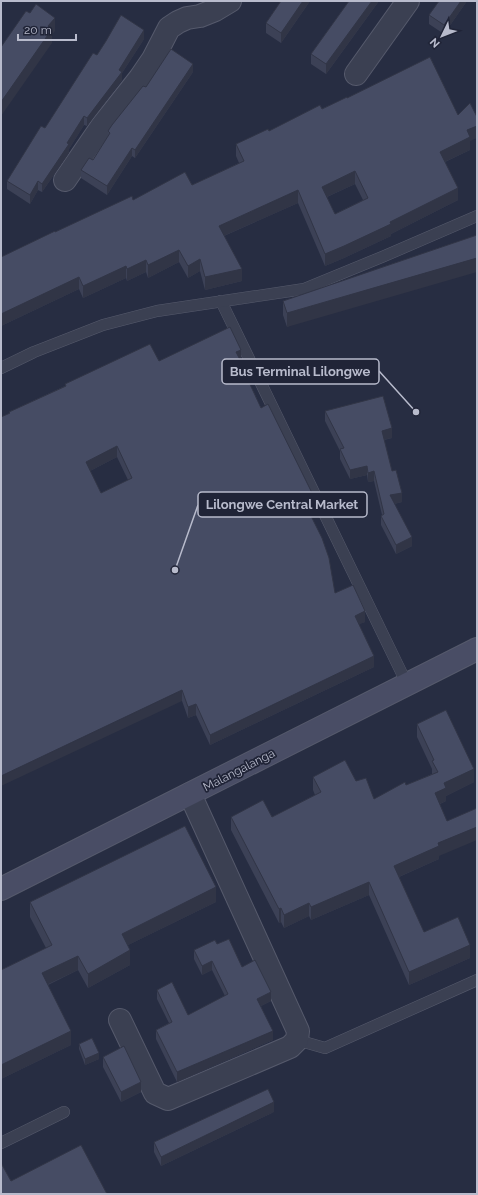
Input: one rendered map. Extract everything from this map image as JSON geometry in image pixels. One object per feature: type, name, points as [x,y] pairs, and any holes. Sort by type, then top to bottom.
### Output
[{"type":"street","points":[[65,180],[102,126],[140,78],[169,28],[188,18],[200,16],[215,10],[230,1]]},
{"type":"street","points":[[356,74],[408,1]]},
{"type":"street","name":"Malangalanga","points":[[1,889],[477,649]]},
{"type":"street","points":[[120,1020],[155,1093],[168,1099],[290,1047],[297,1040],[298,1032],[190,794]]},
{"type":"lane","points":[[1,368],[34,352],[103,325],[157,311],[304,289],[477,216]]},
{"type":"lane","points":[[221,301],[407,684]]},
{"type":"lane","points":[[297,1040],[325,1048],[477,980]]},
{"type":"lane","points":[[1,1143],[64,1112]]},
{"type":"building","points":[[281,1],[303,1],[281,33],[266,23]]},
{"type":"building","points":[[349,1],[372,1],[326,64],[311,54]]},
{"type":"building","points":[[439,1],[461,1],[444,25],[429,15]]},
{"type":"building","points":[[36,4],[55,18],[48,26],[52,29],[1,102],[1,47],[26,11],[30,13]]},
{"type":"building","points":[[121,15],[144,30],[119,70],[122,72],[87,118],[84,116],[67,143],[69,144],[42,184],[38,181],[30,195],[7,181],[41,126],[45,128],[93,53],[97,55]]},
{"type":"building","points":[[171,49],[193,64],[135,150],[132,148],[107,186],[81,170],[89,158],[93,160],[110,133],[108,131],[112,125],[143,86],[146,87]]},
{"type":"building","points":[[430,57],[458,115],[470,103],[477,117],[477,126],[467,130],[470,137],[440,152],[458,188],[390,222],[391,224],[325,254],[298,190],[219,226],[242,269],[205,277],[200,259],[188,266],[179,250],[148,265],[146,260],[127,269],[126,266],[83,286],[79,277],[1,314],[1,257],[132,196],[133,200],[185,172],[192,185],[244,161],[236,144],[268,129],[269,131],[320,105],[322,109]],"holes":[[[355,171],[368,198],[335,214],[322,187]]]},
{"type":"building","points":[[477,235],[477,258],[287,313],[283,301]]},
{"type":"building","points":[[230,327],[241,350],[236,352],[249,377],[247,378],[261,408],[268,404],[314,497],[304,502],[322,538],[329,558],[335,593],[353,585],[365,611],[355,616],[374,656],[210,735],[196,704],[188,707],[182,690],[1,776],[1,417],[66,386],[65,384],[150,344],[159,361]],"holes":[[[117,446],[132,478],[101,493],[86,462]]]},
{"type":"building","points":[[383,396],[392,428],[382,431],[392,471],[396,470],[402,493],[390,495],[412,537],[396,545],[381,516],[384,514],[374,471],[368,473],[367,466],[350,470],[340,449],[344,448],[325,411]]},
{"type":"building","points":[[446,710],[474,769],[444,783],[446,788],[435,793],[447,821],[477,808],[477,827],[438,843],[439,846],[394,866],[424,932],[458,917],[470,945],[409,972],[369,882],[311,907],[309,903],[284,915],[281,908],[279,909],[231,817],[263,800],[272,817],[321,792],[313,777],[345,760],[356,781],[366,778],[374,799],[405,782],[406,785],[438,772],[417,724]]},
{"type":"building","points":[[185,826],[216,887],[122,934],[130,950],[88,974],[78,956],[42,973],[71,1031],[1,1065],[1,970],[52,945],[30,902]]},
{"type":"building","points":[[229,939],[242,967],[255,960],[271,992],[257,999],[273,1031],[177,1072],[156,1030],[172,1022],[157,990],[172,982],[188,1015],[228,994],[212,961],[202,966],[194,950],[215,940],[217,944]]},
{"type":"building","points":[[92,1038],[99,1053],[85,1059],[79,1044]]},
{"type":"building","points":[[124,1046],[141,1082],[121,1092],[103,1057]]},
{"type":"building","points":[[268,1089],[274,1102],[161,1157],[154,1142]]},
{"type":"building","points":[[81,1145],[107,1194],[1,1194],[1,1163],[11,1181]]},
{"type":"place","name":"Bus Terminal Lilongwe","points":[[416,412]]},
{"type":"place","name":"Lilongwe Central Market","points":[[175,570]]}]
